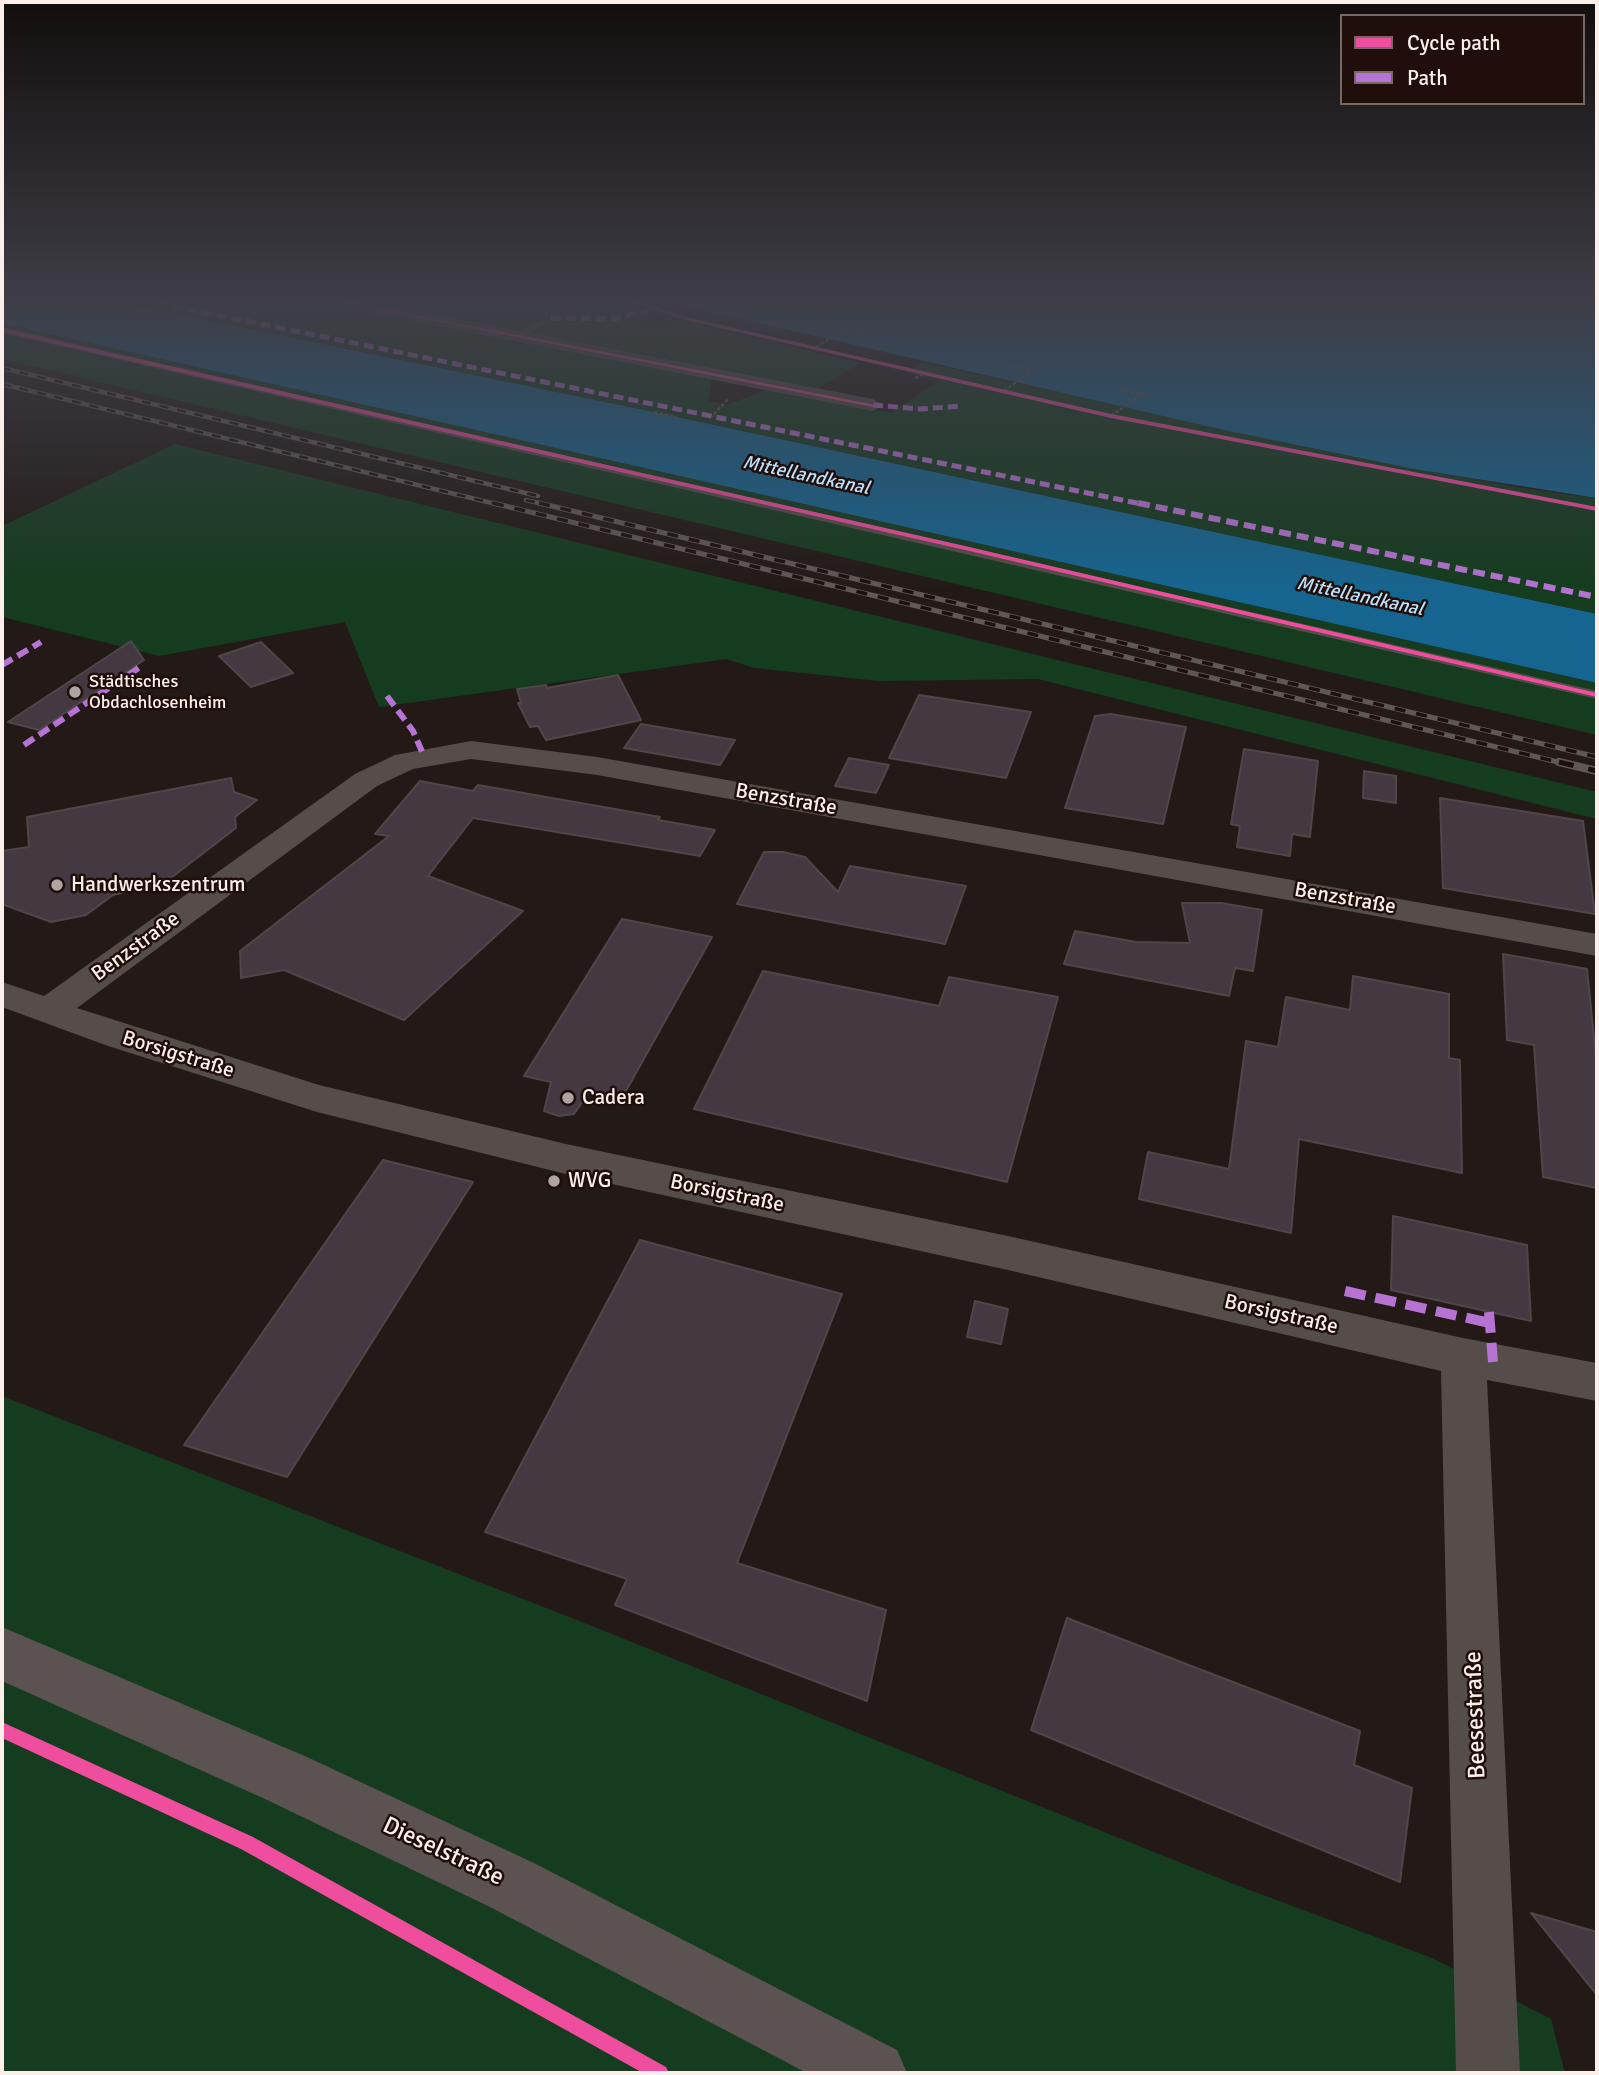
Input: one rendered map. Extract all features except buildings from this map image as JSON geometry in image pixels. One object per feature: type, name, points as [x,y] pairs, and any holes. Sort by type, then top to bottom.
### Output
[{"type":"main road","name":"Dieselstraße","points":[[2,1654],[286,1778],[512,1885],[874,2073]]},
{"type":"street","points":[[846,400],[873,405]]},
{"type":"street","name":"Benzstraße","points":[[48,1012],[366,780],[415,758],[471,750],[597,766],[1597,945]]},
{"type":"street","name":"Borsigstraße","points":[[2,995],[317,1098],[554,1156],[1007,1253],[1463,1356]]},
{"type":"street","points":[[1463,1356],[1597,1382]]},
{"type":"street","name":"Beesestraße","points":[[1463,1356],[1488,2073]]},
{"type":"lane","points":[[310,400],[1597,695]]},
{"type":"path","points":[[1111,416],[1133,400]]},
{"type":"path","points":[[654,412],[677,417]]},
{"type":"green space","points":[[175,400],[342,400],[1597,683],[1597,735]]},
{"type":"green space","points":[[596,400],[708,400],[727,405],[741,400],[828,400],[891,413],[911,400],[1093,400],[1315,449],[1528,489],[1597,498],[1597,614]]},
{"type":"green space","points":[[175,444],[1597,792],[1597,819],[1038,679],[879,681],[754,668],[727,659],[379,707],[345,622],[159,656],[2,617],[2,526]]},
{"type":"green space","points":[[2,1396],[582,1622],[1231,1883],[1432,1958],[1551,2019],[1565,2073],[2,2073]]},
{"type":"water","name":"Mittellandkanal","points":[[342,400],[595,400],[1597,614],[1597,683]]},
{"type":"water","points":[[1093,400],[1597,400],[1597,498],[1414,469]]},
{"type":"railway","points":[[67,400],[500,505]]},
{"type":"railway","points":[[135,400],[538,496]]},
{"type":"railway","points":[[526,500],[546,505]]},
{"type":"railway","points":[[493,503],[1566,764]]},
{"type":"railway","points":[[539,503],[1597,757]]},
{"type":"railway","points":[[1559,762],[1597,771]]},
{"type":"marked path","points":[[632,400],[1597,597]]},
{"type":"marked path","points":[[873,405],[920,409],[962,406]]},
{"type":"marked path","points":[[2,665],[41,642]]},
{"type":"marked path","points":[[24,745],[140,667]]},
{"type":"marked path","points":[[387,696],[413,731],[424,756]]},
{"type":"marked path","points":[[1345,1291],[1490,1323]]},
{"type":"marked path","points":[[1489,1312],[1493,1362]]},
{"type":"cycle path","points":[[310,400],[1597,695]]},
{"type":"cycle path","points":[[846,400],[873,405]]},
{"type":"cycle path","points":[[1041,400],[1111,416],[1597,509]]},
{"type":"cycle path","points":[[2,1730],[247,1843],[660,2073]]},
{"type":"place","name":"Städtisches Obdachlosenheim","points":[[75,692]]},
{"type":"place","name":"Handwerkszentrum","points":[[57,885]]},
{"type":"place","name":"Cadera","points":[[568,1098]]},
{"type":"place","name":"WVG","points":[[554,1181]]}]
